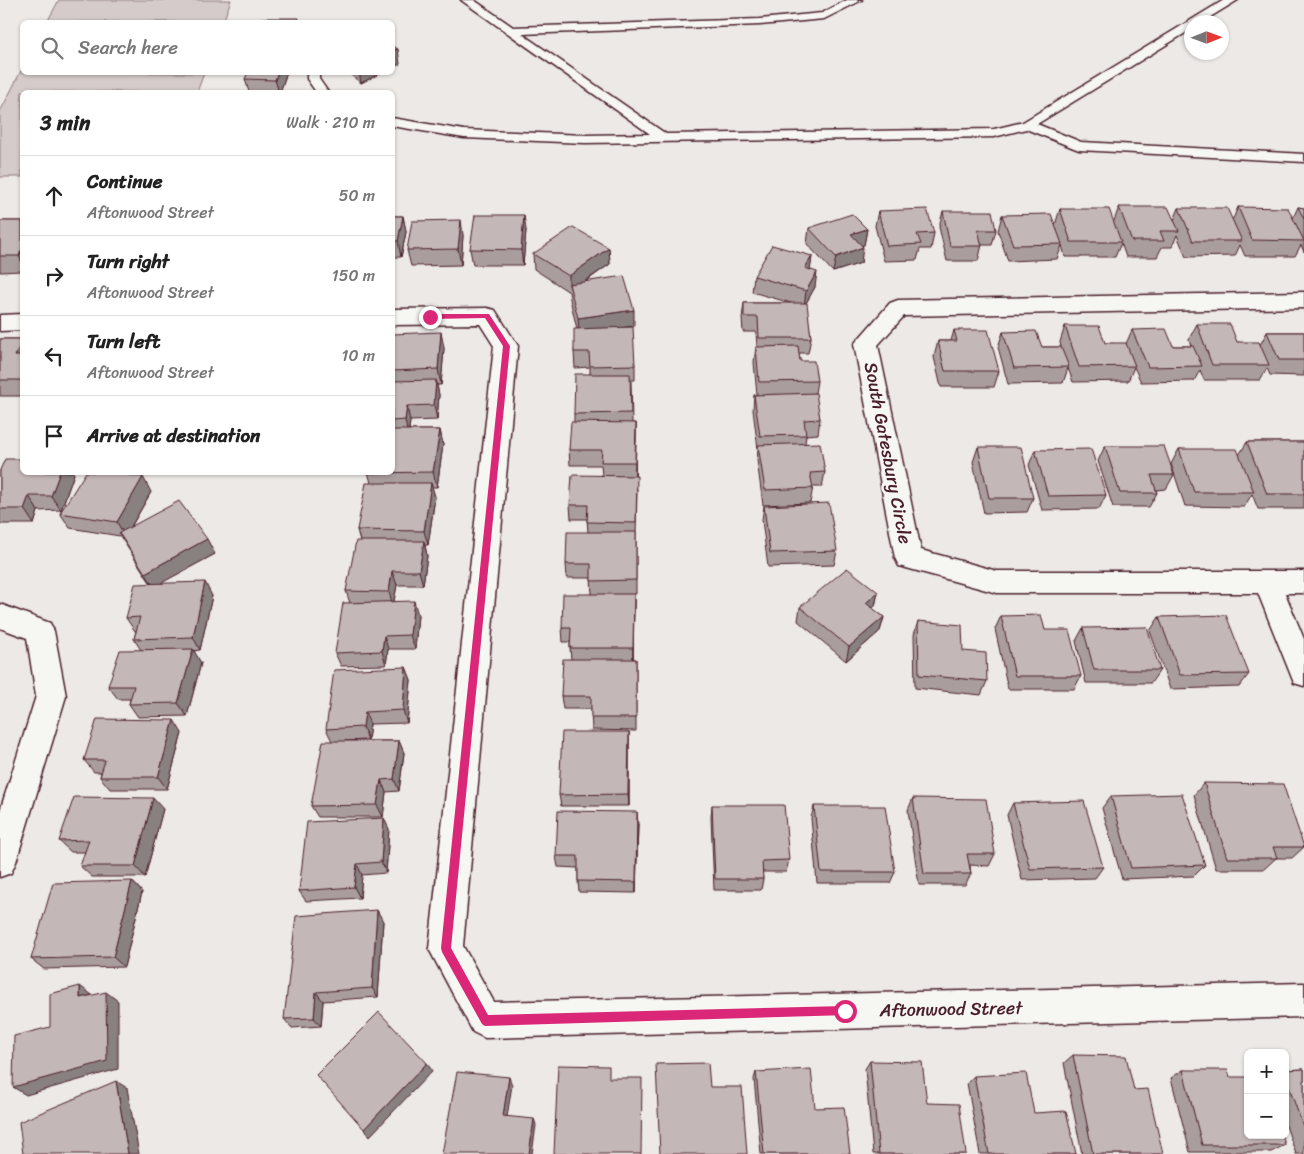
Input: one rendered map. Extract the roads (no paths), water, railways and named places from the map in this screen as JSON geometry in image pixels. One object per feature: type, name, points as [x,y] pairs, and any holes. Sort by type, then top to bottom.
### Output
[{"type":"street","name":"South Gatesbury Circle","points":[[1304,300],[898,308],[866,344],[909,558],[997,582],[1304,582]]},
{"type":"street","name":"Aftonwood Street","points":[[395,317],[487,316],[506,346],[446,948],[485,1020],[1304,1000]]},
{"type":"street","points":[[0,323],[20,322]]},
{"type":"street","points":[[1267,582],[1304,674]]},
{"type":"street","points":[[0,616],[40,631],[51,696],[0,862]]},
{"type":"lane","points":[[467,0],[662,137]]},
{"type":"lane","points":[[510,31],[760,22],[824,16],[856,0]]},
{"type":"lane","points":[[1207,15],[1232,0]]},
{"type":"lane","points":[[395,122],[464,134],[585,139],[994,133],[1027,125],[1184,29]]},
{"type":"lane","points":[[313,75],[313,79],[321,90]]},
{"type":"lane","points":[[1027,125],[1079,146],[1304,158]]}]
